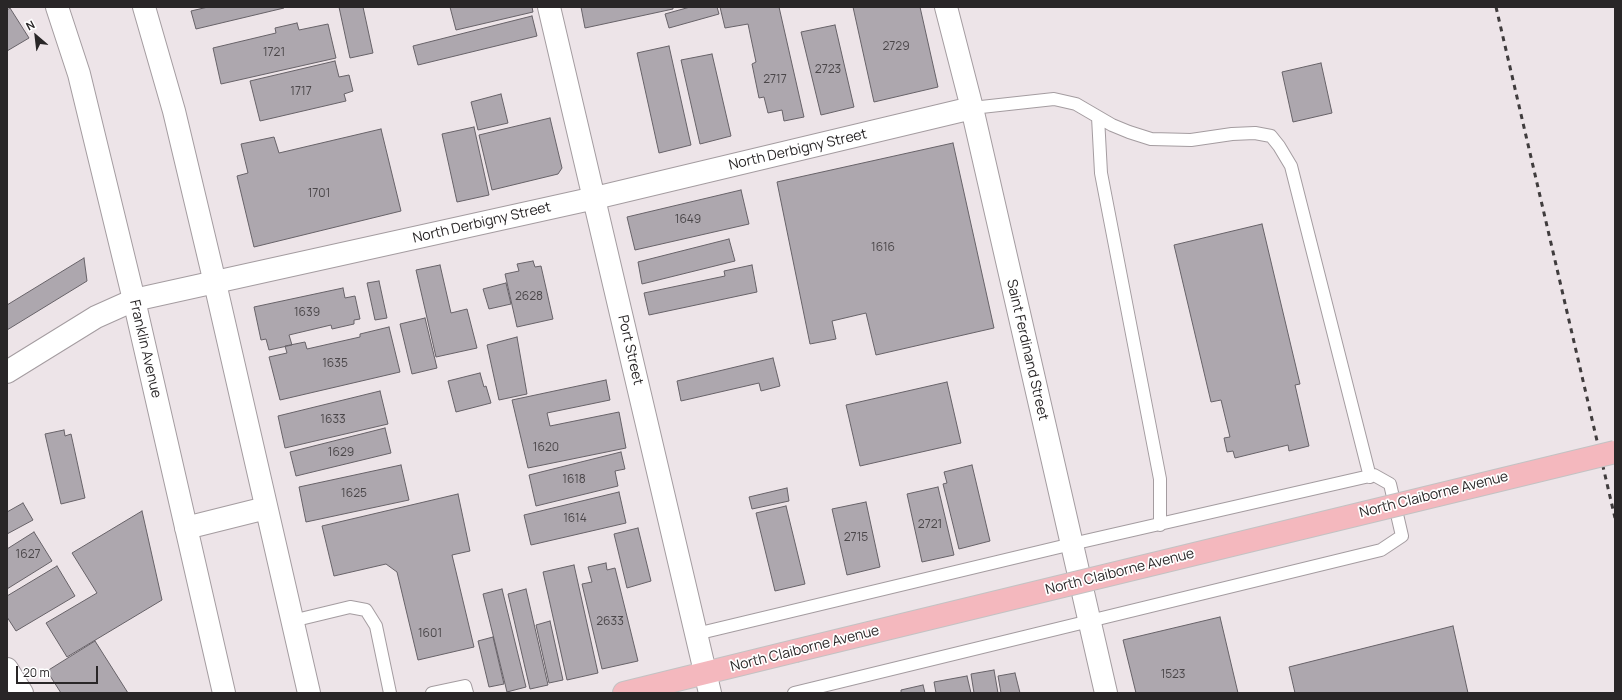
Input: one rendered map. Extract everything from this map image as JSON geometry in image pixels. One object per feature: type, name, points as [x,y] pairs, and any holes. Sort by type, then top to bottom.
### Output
[{"type":"main road","name":"North Claiborne Avenue","points":[[627,693],[707,684],[795,651],[1615,452]]},
{"type":"street","name":"Franklin Avenue","points":[[57,7],[78,74],[134,300],[224,693]]},
{"type":"street","points":[[144,7],[174,110],[215,283],[308,693]]},
{"type":"street","name":"Port Street","points":[[549,7],[595,198],[707,684]]},
{"type":"street","name":"Saint Ferdinand Street","points":[[946,7],[972,108],[1106,693]]},
{"type":"street","name":"North Derbigny Street","points":[[7,372],[96,316],[134,300],[595,198],[972,108]]},
{"type":"street","points":[[186,528],[266,508]]},
{"type":"street","points":[[7,669],[22,693]]},
{"type":"lane","points":[[972,108],[1054,99],[1076,104],[1098,117],[1129,132],[1152,139],[1191,140],[1232,134],[1255,133],[1271,136],[1291,166],[1370,476]]},
{"type":"lane","points":[[1098,117],[1101,173],[1160,479],[1160,525]]},
{"type":"lane","points":[[696,634],[1072,544],[1370,476],[1374,476],[1390,484],[1402,536],[1381,550],[794,693]]},
{"type":"lane","points":[[292,621],[350,607],[366,610],[376,626],[390,693]]},
{"type":"lane","points":[[432,693],[465,686],[467,693]]},
{"type":"building","points":[[208,7],[284,8],[196,29],[191,11]]},
{"type":"building","points":[[339,7],[363,7],[373,53],[350,58]]},
{"type":"building","points":[[450,7],[532,7],[533,12],[456,30]]},
{"type":"building","points":[[581,7],[673,7],[673,9],[585,28]]},
{"type":"building","points":[[690,7],[717,7],[719,14],[669,28],[665,14]]},
{"type":"building","points":[[720,7],[779,7],[804,117],[784,121],[782,110],[768,113],[764,97],[759,98],[752,64],[756,62],[748,24],[725,28]]},
{"type":"building","points":[[853,7],[920,7],[938,87],[874,102]]},
{"type":"building","points":[[10,8],[29,38],[7,51],[7,10]]},
{"type":"building","points":[[532,16],[537,36],[418,65],[413,46]]},
{"type":"building","points":[[297,23],[299,30],[328,24],[336,58],[221,84],[213,48],[276,33],[275,28]]},
{"type":"building","points":[[835,25],[854,107],[821,115],[801,32]]},
{"type":"building","points":[[669,46],[691,145],[659,153],[637,53]]},
{"type":"building","points":[[712,54],[731,136],[700,144],[681,60]]},
{"type":"building","points":[[335,61],[339,77],[349,75],[353,91],[344,94],[346,101],[260,121],[250,81]]},
{"type":"building","points":[[1321,63],[1332,113],[1293,122],[1282,72]]},
{"type":"building","points":[[501,94],[508,123],[478,130],[471,102]]},
{"type":"building","points":[[550,118],[562,168],[558,174],[492,190],[479,135]]},
{"type":"building","points":[[474,127],[489,195],[457,202],[442,134]]},
{"type":"building","points":[[381,129],[401,211],[254,247],[237,176],[248,173],[241,144],[274,137],[279,153]]},
{"type":"building","points":[[953,143],[994,328],[876,355],[866,313],[832,321],[836,339],[810,344],[777,182]]},
{"type":"building","points":[[741,190],[749,224],[635,250],[627,217]]},
{"type":"building","points":[[1262,224],[1300,384],[1295,385],[1309,446],[1289,451],[1288,445],[1235,458],[1233,451],[1227,452],[1224,438],[1230,437],[1221,400],[1211,402],[1174,245]]},
{"type":"building","points":[[729,239],[735,261],[642,284],[638,262]]},
{"type":"building","points":[[84,258],[87,281],[7,330],[7,305]]},
{"type":"building","points":[[533,261],[535,267],[541,266],[553,319],[517,327],[505,274],[519,271],[517,264]]},
{"type":"building","points":[[440,265],[451,313],[467,309],[477,348],[436,357],[416,270]]},
{"type":"building","points":[[752,265],[757,292],[649,315],[644,293],[725,276],[724,271]]},
{"type":"building","points":[[379,281],[387,318],[375,320],[367,283]]},
{"type":"building","points":[[506,283],[511,304],[489,309],[483,289]]},
{"type":"building","points":[[343,288],[345,298],[355,296],[360,319],[354,320],[354,324],[332,329],[331,325],[289,335],[292,345],[269,350],[266,339],[261,340],[254,307]]},
{"type":"building","points":[[425,318],[437,368],[412,374],[400,324]]},
{"type":"building","points":[[389,327],[400,372],[280,400],[269,357],[287,353],[285,346],[305,342],[307,349],[360,337],[360,334]]},
{"type":"building","points":[[517,337],[527,394],[499,400],[487,345]]},
{"type":"building","points":[[773,358],[780,386],[761,391],[759,383],[681,401],[677,381]]},
{"type":"building","points":[[480,373],[491,403],[456,412],[448,381]]},
{"type":"building","points":[[606,380],[610,400],[547,413],[550,426],[619,412],[626,448],[528,468],[512,400]]},
{"type":"building","points":[[947,382],[961,443],[860,466],[846,405]]},
{"type":"building","points":[[380,391],[388,424],[285,448],[278,416]]},
{"type":"building","points":[[385,428],[391,453],[296,476],[290,452]]},
{"type":"building","points":[[64,430],[65,436],[71,434],[85,498],[61,504],[45,434]]},
{"type":"building","points":[[621,452],[625,469],[615,471],[618,486],[536,506],[529,475]]},
{"type":"building","points":[[401,465],[409,500],[306,522],[299,487]]},
{"type":"building","points":[[972,465],[990,541],[959,549],[943,484],[947,483],[944,472]]},
{"type":"building","points":[[938,487],[954,555],[922,562],[907,494]]},
{"type":"building","points":[[787,488],[789,501],[752,509],[749,497]]},
{"type":"building","points":[[619,492],[626,523],[531,545],[524,515]]},
{"type":"building","points":[[458,494],[470,551],[452,555],[474,647],[418,660],[397,572],[386,564],[334,576],[322,526]]},
{"type":"building","points":[[866,502],[880,567],[847,575],[832,509]]},
{"type":"building","points":[[23,503],[33,520],[7,534],[7,512]]},
{"type":"building","points":[[786,506],[805,584],[775,591],[756,513]]},
{"type":"building","points":[[142,511],[162,600],[67,657],[46,623],[97,593],[72,553]]},
{"type":"building","points":[[638,528],[651,581],[627,588],[614,534]]},
{"type":"building","points":[[34,532],[52,561],[7,589],[7,549]]},
{"type":"building","points":[[606,563],[607,570],[615,568],[638,661],[602,669],[582,584],[592,582],[588,567]]},
{"type":"building","points":[[574,565],[598,673],[567,680],[543,572]]},
{"type":"building","points":[[57,566],[75,596],[16,631],[7,617],[7,596]]},
{"type":"building","points":[[502,589],[526,687],[507,692],[483,594]]},
{"type":"building","points":[[526,589],[548,685],[530,689],[508,594]]},
{"type":"building","points":[[1220,617],[1238,693],[1136,693],[1123,640]]},
{"type":"building","points":[[550,621],[563,680],[549,683],[536,625]]},
{"type":"building","points":[[1453,626],[1468,693],[1295,693],[1289,667]]},
{"type":"building","points":[[493,637],[504,684],[489,687],[478,641]]},
{"type":"building","points":[[95,641],[128,693],[61,693],[47,671]]},
{"type":"building","points":[[994,670],[998,693],[974,693],[971,674]]},
{"type":"building","points":[[1015,673],[1020,693],[1001,693],[998,676]]},
{"type":"building","points":[[967,676],[971,693],[936,693],[934,682]]},
{"type":"building","points":[[923,685],[925,693],[901,693],[901,690]]},
{"type":"railway","points":[[1496,7],[1615,518]]}]
